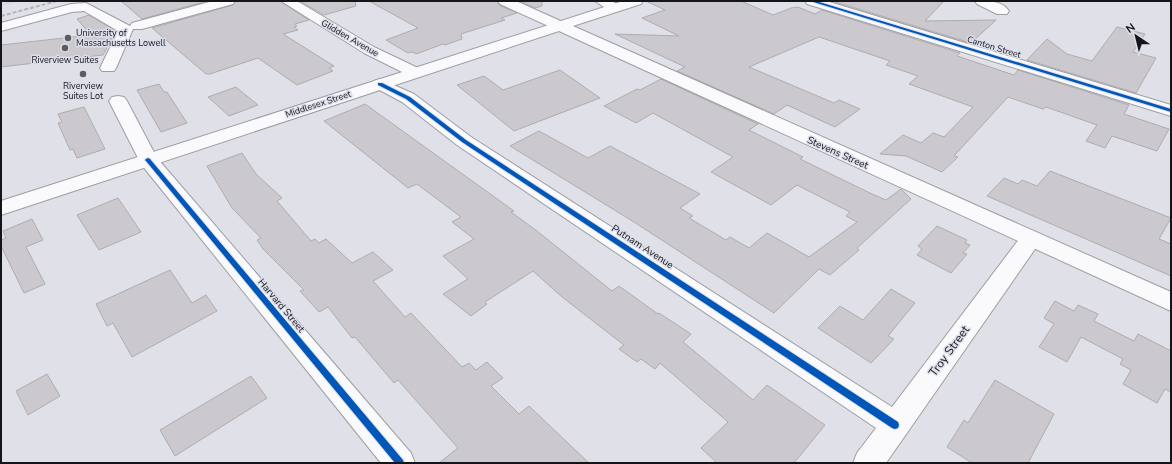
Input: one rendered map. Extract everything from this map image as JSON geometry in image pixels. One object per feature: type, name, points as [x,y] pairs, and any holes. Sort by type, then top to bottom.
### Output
[{"type":"street","points":[[137,26],[228,1]]},
{"type":"street","name":"Glidden Avenue","points":[[288,1],[369,50],[414,72]]},
{"type":"street","name":"Stevens Street","points":[[505,1],[1171,302]]},
{"type":"street","name":"Middlesex Street","points":[[1,208],[414,72],[560,26],[609,4],[636,1]]},
{"type":"street","name":"Canton Street","points":[[812,1],[1171,111]]},
{"type":"street","points":[[982,1],[1002,11]]},
{"type":"street","points":[[1,27],[71,8],[86,7],[126,30],[108,68]]},
{"type":"street","name":"Putnam Avenue","points":[[380,84],[408,98],[464,141],[895,425]]},
{"type":"street","name":"Harvard Street","points":[[118,101],[148,160],[400,463]]},
{"type":"street","name":"Troy Street","points":[[868,463],[1031,239]]},
{"type":"path","points":[[1,5],[18,1]]},
{"type":"building","points":[[121,1],[207,1],[142,19]]},
{"type":"building","points":[[236,1],[280,1],[309,20],[295,24],[297,26],[294,27],[298,30],[283,34],[334,66],[329,68],[333,71],[297,85],[258,58],[206,74],[152,28],[233,5]]},
{"type":"building","points":[[300,1],[355,1],[356,6],[324,15]]},
{"type":"building","points":[[369,1],[497,1],[499,5],[517,13],[501,18],[505,20],[461,34],[462,39],[416,54],[413,52],[408,53],[386,40],[418,28]]},
{"type":"building","points":[[520,1],[542,1],[542,6],[535,8]]},
{"type":"building","points":[[646,1],[741,1],[773,15],[798,7],[815,14],[822,10],[960,53],[957,56],[1014,75],[1018,70],[1129,105],[1124,114],[1169,129],[1157,151],[1112,136],[1105,148],[1086,141],[1097,125],[1046,107],[1043,109],[1008,97],[954,156],[958,157],[942,172],[906,156],[880,154],[903,135],[921,143],[933,133],[944,137],[973,107],[909,84],[918,76],[886,65],[890,61],[819,37],[749,67],[834,103],[839,100],[860,109],[835,127],[787,105],[774,114],[677,71],[685,67],[615,34],[679,36],[642,18],[665,10]]},
{"type":"building","points":[[944,1],[925,21],[996,20],[971,43],[835,2]]},
{"type":"building","name":"Riverview Suites","points":[[89,15],[116,31],[103,55],[1,67],[1,45],[91,35],[77,19]]},
{"type":"building","points":[[1117,27],[1145,34],[1133,52],[1156,58],[1136,93],[1027,60],[1047,39],[1067,54],[1092,61]]},
{"type":"building","points":[[560,70],[600,98],[514,131],[457,85],[484,76],[503,90]]},
{"type":"building","points":[[661,79],[758,124],[749,130],[803,157],[800,159],[872,194],[886,200],[901,189],[911,199],[857,248],[859,250],[830,275],[819,269],[774,313],[634,222],[510,146],[539,131],[588,158],[610,146],[700,194],[680,208],[693,216],[689,218],[726,240],[730,237],[749,248],[767,233],[809,257],[857,222],[846,216],[850,212],[797,185],[771,205],[711,172],[733,157],[653,113],[636,123],[604,106],[637,89],[640,90]]},
{"type":"building","points":[[159,84],[164,92],[167,92],[187,123],[161,132],[137,90]]},
{"type":"building","points":[[236,87],[258,105],[229,116],[208,97]]},
{"type":"building","points":[[365,104],[514,211],[511,212],[612,291],[619,286],[658,314],[659,313],[691,334],[683,342],[753,400],[767,385],[825,425],[794,463],[717,463],[701,448],[728,422],[660,363],[655,369],[641,359],[637,362],[619,349],[624,345],[562,297],[533,271],[485,302],[487,304],[471,316],[443,294],[468,279],[443,256],[474,239],[452,222],[461,217],[417,184],[408,188],[324,121]]},
{"type":"building","points":[[84,107],[105,149],[77,158],[73,149],[70,150],[58,123],[62,122],[58,114]]},
{"type":"building","points":[[242,153],[256,174],[282,198],[277,201],[311,241],[315,239],[319,243],[326,239],[352,263],[373,252],[393,270],[373,281],[405,317],[411,313],[462,367],[469,363],[476,370],[487,362],[503,378],[491,386],[519,414],[529,406],[589,463],[439,463],[458,448],[398,380],[394,383],[355,337],[352,338],[328,307],[319,312],[300,291],[304,290],[263,249],[257,240],[261,238],[232,208],[207,166]]},
{"type":"building","points":[[1050,171],[1171,218],[1159,239],[1171,244],[1171,276],[987,196],[1004,178],[1018,184],[1022,180],[1037,186]]},
{"type":"building","points":[[118,198],[141,232],[99,250],[77,215]]},
{"type":"building","points":[[32,219],[43,240],[26,247],[45,284],[24,293],[1,246],[1,240],[6,238],[3,231]]},
{"type":"building","points":[[937,226],[967,240],[965,243],[970,245],[963,253],[967,254],[951,273],[917,255],[922,249],[918,246]]},
{"type":"building","points":[[170,270],[192,303],[206,295],[217,311],[132,357],[113,323],[107,326],[96,304]]},
{"type":"building","points":[[891,289],[915,303],[888,336],[894,339],[871,363],[818,328],[840,306],[863,320]]},
{"type":"building","points":[[1055,301],[1074,311],[1078,305],[1098,314],[1094,321],[1134,341],[1138,334],[1171,351],[1171,392],[1165,389],[1157,403],[1123,384],[1131,370],[1120,364],[1123,359],[1081,337],[1067,362],[1039,347],[1054,324],[1044,318]]},
{"type":"building","points":[[47,374],[60,396],[28,415],[16,391]]},
{"type":"building","points":[[251,376],[267,398],[175,456],[160,430]]},
{"type":"building","points":[[995,380],[1054,414],[1028,463],[972,463],[947,447],[964,420],[968,423]]},
{"type":"railway","points":[[1,16],[57,1]]},
{"type":"cycle path","points":[[812,1],[1171,111]]},
{"type":"cycle path","points":[[380,84],[408,98],[464,141],[895,425]]},
{"type":"cycle path","points":[[148,160],[400,463]]},
{"type":"place","name":"University of Massachusetts Lowell","points":[[68,38]]},
{"type":"place","name":"Riverview Suites","points":[[65,48]]},
{"type":"place","name":"Riverview Suites Lot","points":[[83,74]]}]
